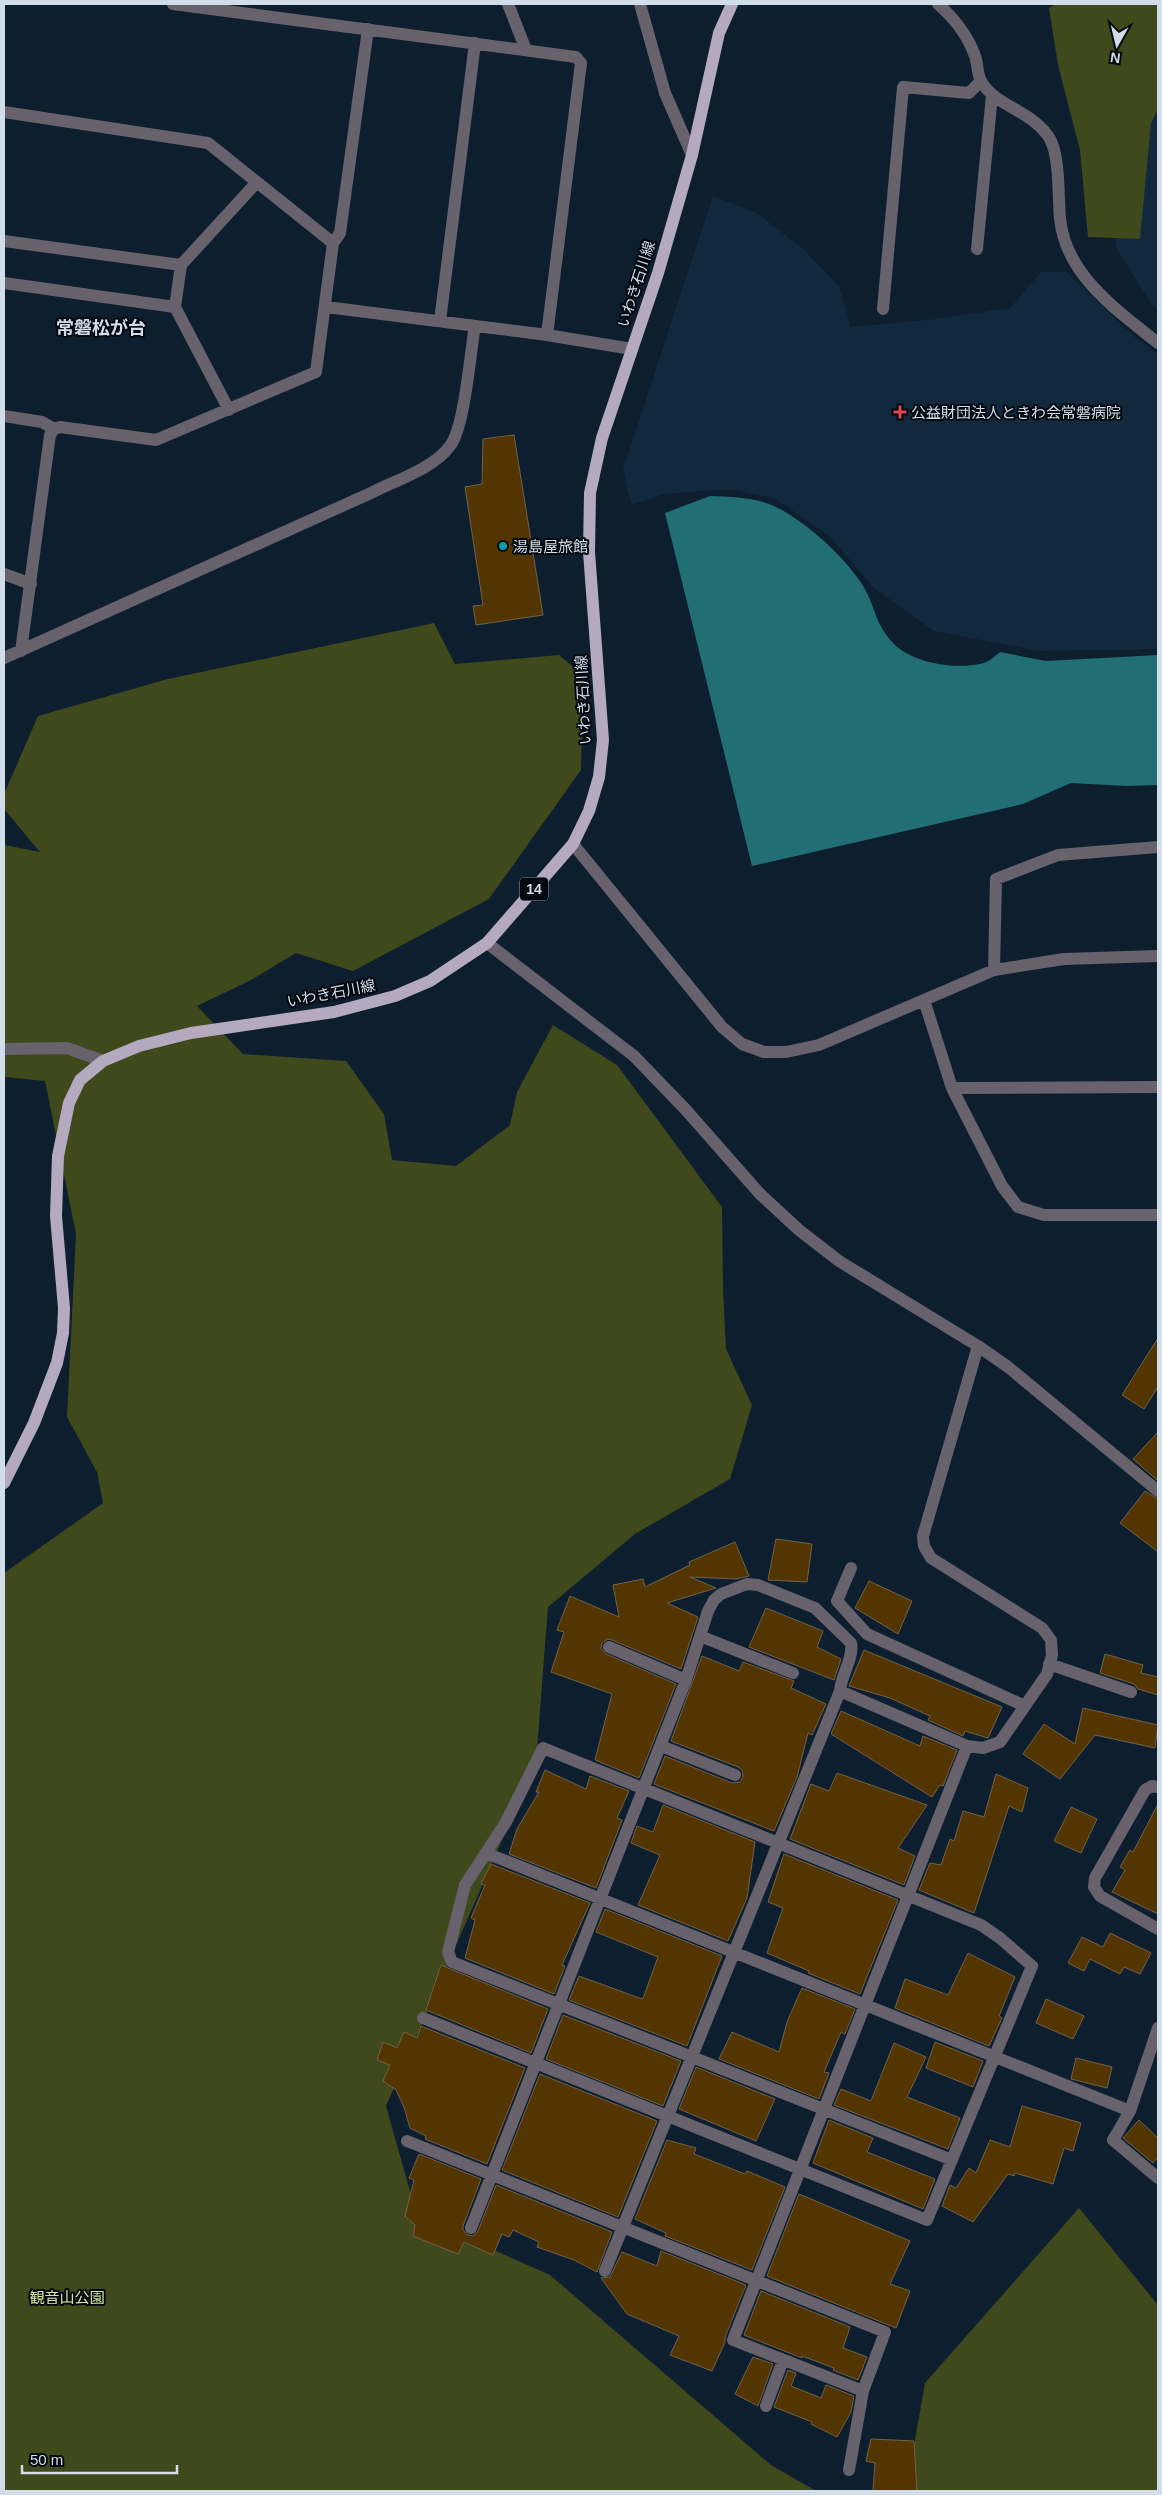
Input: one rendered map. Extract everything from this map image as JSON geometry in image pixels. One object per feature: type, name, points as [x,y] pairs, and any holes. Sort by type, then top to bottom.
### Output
[{"type":"main road","name":"いわき石川線","points":[[4,1484],[34,1423],[57,1363],[63,1333],[64,1308],[56,1216],[58,1156],[68,1103],[80,1080],[103,1061],[139,1046],[191,1033],[334,1012],[395,996],[430,982],[487,943],[573,844],[588,810],[598,777],[603,740],[589,552],[590,493],[602,438],[658,273],[692,155],[719,33],[732,4]]},
{"type":"street","points":[[174,4],[576,57],[581,63],[547,335]]},
{"type":"street","points":[[508,4],[526,50]]},
{"type":"street","points":[[640,4],[665,93],[692,155]]},
{"type":"street","points":[[938,4],[953,18],[974,54],[981,81],[992,95],[1024,113],[1043,128],[1051,142],[1055,159],[1061,225],[1070,253],[1085,278],[1108,302],[1158,344]]},
{"type":"street","points":[[21,651],[50,434],[54,429],[60,427],[156,440],[316,372],[333,243],[340,232],[368,29]]},
{"type":"street","points":[[440,321],[475,43]]},
{"type":"street","points":[[883,309],[903,87],[969,93],[981,81]]},
{"type":"street","points":[[977,249],[992,95]]},
{"type":"street","points":[[4,112],[208,143],[333,243]]},
{"type":"street","points":[[229,410],[175,307],[181,265],[257,182]]},
{"type":"street","points":[[4,241],[181,265]]},
{"type":"street","points":[[4,284],[175,307]]},
{"type":"street","points":[[326,307],[547,335],[632,349]]},
{"type":"street","points":[[4,658],[362,497],[430,464],[451,446],[459,424],[474,326]]},
{"type":"street","points":[[4,416],[42,422],[54,429]]},
{"type":"street","points":[[4,574],[30,584]]},
{"type":"street","points":[[573,844],[722,1027],[742,1044],[764,1052],[786,1052],[819,1046],[994,970],[1064,959],[1158,956]]},
{"type":"street","points":[[994,970],[996,878],[1058,855],[1158,847]]},
{"type":"street","points":[[487,943],[634,1056],[686,1110],[760,1194],[799,1230],[839,1261],[978,1346],[1008,1367],[1158,1491]]},
{"type":"street","points":[[924,1000],[952,1088],[1002,1186],[1018,1207],[1044,1215],[1158,1215]]},
{"type":"street","points":[[4,1049],[67,1048],[103,1061]]},
{"type":"street","points":[[952,1088],[1158,1087]]},
{"type":"street","points":[[840,1691],[967,1746],[982,1748],[1000,1742],[1047,1674],[1052,1655],[1051,1640],[1042,1628],[931,1558],[924,1546],[923,1536],[978,1346]]},
{"type":"street","points":[[851,1568],[837,1601],[867,1634],[1025,1706]]},
{"type":"street","points":[[471,2228],[661,1746],[686,1680],[708,1611],[721,1594],[747,1584],[758,1585],[815,1608],[851,1643],[853,1650],[841,1680],[840,1691],[605,2271]]},
{"type":"street","points":[[700,1636],[793,1673]]},
{"type":"street","points":[[609,1647],[686,1680]]},
{"type":"street","points":[[1049,1664],[1131,1692]]},
{"type":"street","points":[[661,1746],[735,1776]]},
{"type":"street","points":[[863,2390],[733,2340],[967,1746]]},
{"type":"street","points":[[423,2018],[928,2220],[1032,1966],[1000,1938],[981,1926],[542,1748],[506,1822],[465,1886],[448,1952],[452,1962],[952,2160]]},
{"type":"street","points":[[1158,1786],[1152,1786],[1144,1790],[1096,1878],[1094,1887],[1100,1896],[1158,1930]]},
{"type":"street","points":[[486,1853],[1130,2111]]},
{"type":"street","points":[[1158,2028],[1130,2111],[1113,2140],[1158,2178]]},
{"type":"street","points":[[407,2141],[885,2332],[863,2390],[849,2470]]},
{"type":"street","points":[[766,2406],[783,2360]]},
{"type":"shaded area","points":[[1158,30],[1158,310],[1151,304],[1117,249],[1104,181]]},
{"type":"shaded area","name":"公益財団法人ときわ会常磐病院","points":[[713,196],[755,212],[801,247],[839,286],[851,327],[937,319],[1010,308],[1041,272],[1066,272],[1136,338],[1158,354],[1158,649],[1039,651],[934,631],[874,588],[830,537],[776,499],[730,489],[664,494],[631,505],[623,469]]},
{"type":"shaded area","points":[[710,496],[743,498],[766,503],[786,513],[813,531],[838,554],[858,579],[866,591],[883,631],[888,637],[903,651],[924,661],[949,665],[973,665],[986,662],[1000,652],[1046,661],[1158,655],[1158,785],[1126,786],[1071,783],[1023,804],[752,866],[665,513]]},
{"type":"green space","points":[[1056,4],[1158,4],[1158,109],[1151,123],[1140,239],[1088,237],[1080,150],[1058,65],[1049,8]]},
{"type":"green space","name":"観音山公園","points":[[434,623],[455,664],[559,655],[583,675],[581,770],[489,899],[353,971],[296,953],[251,980],[197,1006],[243,1054],[346,1061],[384,1114],[392,1160],[456,1166],[510,1125],[517,1092],[553,1025],[617,1065],[722,1207],[726,1349],[752,1405],[730,1479],[635,1534],[548,1607],[536,1762],[386,2106],[417,2216],[550,2275],[771,2465],[816,2491],[4,2491],[4,1573],[103,1503],[97,1472],[67,1417],[76,1234],[45,1081],[4,1077],[4,845],[40,852],[4,809],[4,794],[38,716],[168,679]]},
{"type":"green space","points":[[1079,2208],[1158,2305],[1158,2491],[906,2491],[925,2383]]},
{"type":"building","name":"湯島屋旅館","points":[[514,435],[543,615],[476,625],[473,606],[483,605],[465,487],[482,484],[483,439]]},
{"type":"building","points":[[1158,1338],[1158,1387],[1144,1409],[1122,1395]]},
{"type":"building","points":[[1158,1432],[1158,1481],[1133,1459]]},
{"type":"building","points":[[1145,1491],[1158,1499],[1158,1552],[1120,1523]]},
{"type":"building","points":[[776,1539],[812,1544],[807,1582],[768,1580]]},
{"type":"building","points":[[735,1542],[749,1576],[736,1579],[690,1577],[716,1588],[667,1603],[698,1617],[681,1669],[612,1640],[608,1639],[602,1643],[601,1648],[606,1654],[676,1684],[639,1778],[595,1760],[612,1694],[551,1672],[564,1632],[557,1630],[570,1596],[619,1617],[613,1585],[643,1579],[645,1587],[690,1565],[689,1562]]},
{"type":"building","points":[[869,1581],[912,1601],[898,1634],[855,1608]]},
{"type":"building","points":[[766,1608],[823,1631],[817,1647],[841,1659],[834,1680],[749,1647]]},
{"type":"building","points":[[864,1650],[1002,1707],[988,1738],[965,1731],[963,1736],[928,1720],[930,1716],[890,1698],[849,1686]]},
{"type":"building","points":[[1105,1654],[1143,1665],[1141,1673],[1158,1677],[1158,1695],[1138,1689],[1134,1684],[1100,1673]]},
{"type":"building","points":[[702,1656],[739,1671],[743,1662],[794,1681],[791,1688],[826,1704],[812,1735],[808,1733],[797,1777],[774,1831],[654,1784],[665,1756],[732,1783],[740,1782],[743,1777],[742,1770],[738,1767],[671,1741]]},
{"type":"building","points":[[1083,1708],[1158,1725],[1155,1748],[1095,1735],[1060,1779],[1023,1754],[1044,1724],[1075,1744]]},
{"type":"building","points":[[841,1711],[920,1746],[923,1736],[957,1750],[943,1786],[940,1785],[932,1797],[831,1734]]},
{"type":"building","points":[[545,1770],[586,1789],[590,1776],[629,1791],[617,1818],[622,1820],[596,1888],[509,1854],[517,1829],[539,1792],[536,1792]]},
{"type":"building","points":[[837,1773],[927,1805],[898,1848],[915,1856],[904,1885],[790,1839],[811,1784],[829,1791]]},
{"type":"building","points":[[996,1774],[1028,1788],[1022,1812],[1009,1806],[974,1913],[919,1890],[930,1863],[941,1865],[950,1839],[954,1841],[963,1811],[984,1817]]},
{"type":"building","points":[[1158,1804],[1158,1914],[1112,1892],[1125,1870],[1120,1867],[1130,1850],[1133,1852]]},
{"type":"building","points":[[663,1805],[755,1842],[747,1898],[728,1941],[638,1905],[660,1855],[631,1843],[637,1826],[653,1832]]},
{"type":"building","points":[[1071,1807],[1097,1819],[1081,1853],[1054,1841]]},
{"type":"building","points":[[784,1854],[898,1900],[860,1994],[808,1973],[809,1971],[767,1953],[783,1908],[768,1902]]},
{"type":"building","points":[[491,1864],[590,1903],[562,1965],[565,1966],[554,1994],[465,1958],[475,1920],[471,1918],[485,1885],[481,1884]]},
{"type":"building","points":[[605,1909],[722,1956],[687,2046],[569,2000],[579,1976],[642,1999],[644,1996],[658,1957],[596,1932]]},
{"type":"building","points":[[1110,1933],[1151,1953],[1140,1974],[1124,1967],[1120,1974],[1090,1959],[1084,1971],[1068,1963],[1082,1937],[1103,1947]]},
{"type":"building","points":[[968,1953],[1015,1977],[999,2016],[1002,2018],[989,2046],[895,2008],[905,1979],[948,1995]]},
{"type":"building","points":[[441,1965],[548,2009],[531,2053],[426,2010]]},
{"type":"building","points":[[802,1988],[855,2009],[845,2034],[841,2032],[824,2072],[829,2073],[819,2099],[719,2059],[732,2032],[779,2052],[787,2022]]},
{"type":"building","points":[[1046,1999],[1084,2016],[1073,2039],[1036,2023]]},
{"type":"building","points":[[563,2015],[681,2061],[663,2106],[546,2059]]},
{"type":"building","points":[[421,2026],[525,2068],[487,2164],[425,2139],[426,2136],[410,2128],[404,2107],[396,2090],[383,2081],[390,2065],[377,2060],[383,2042],[397,2048],[404,2032],[417,2038]]},
{"type":"building","points":[[935,2042],[983,2061],[973,2087],[926,2068]]},
{"type":"building","points":[[894,2043],[926,2057],[907,2097],[960,2118],[948,2149],[834,2105],[841,2089],[871,2101]]},
{"type":"building","points":[[1076,2058],[1112,2067],[1107,2088],[1071,2079]]},
{"type":"building","points":[[696,2067],[775,2099],[756,2141],[679,2109]]},
{"type":"building","points":[[540,2074],[657,2121],[618,2217],[502,2170]]},
{"type":"building","points":[[1022,2106],[1081,2123],[1073,2151],[1064,2148],[1053,2184],[1015,2173],[1014,2176],[1008,2174],[973,2222],[942,2206],[950,2185],[956,2188],[969,2168],[976,2173],[990,2140],[1010,2147]]},
{"type":"building","points":[[829,2120],[873,2138],[867,2152],[935,2179],[923,2209],[813,2163]]},
{"type":"building","points":[[1139,2120],[1158,2138],[1158,2157],[1153,2163],[1123,2138]]},
{"type":"building","points":[[667,2140],[696,2148],[694,2154],[745,2174],[747,2171],[785,2187],[752,2270],[665,2236],[666,2233],[635,2219]]},
{"type":"building","points":[[419,2154],[481,2179],[463,2226],[463,2230],[468,2235],[473,2236],[478,2231],[496,2185],[612,2232],[597,2272],[574,2260],[537,2247],[539,2242],[513,2230],[509,2237],[502,2234],[493,2255],[464,2242],[458,2254],[413,2236],[415,2225],[405,2216],[414,2180],[409,2178]]},
{"type":"building","points":[[799,2194],[910,2241],[890,2284],[910,2291],[896,2328],[767,2276]]},
{"type":"building","points":[[661,2251],[746,2285],[712,2371],[670,2355],[679,2336],[627,2314],[601,2278],[610,2277],[622,2252],[657,2266]]},
{"type":"building","points":[[761,2291],[850,2327],[843,2348],[867,2357],[858,2380],[833,2370],[834,2368],[802,2356],[802,2358],[744,2335]]},
{"type":"building","points":[[753,2357],[773,2364],[758,2406],[735,2394]]},
{"type":"building","points":[[788,2370],[796,2373],[791,2386],[821,2398],[826,2385],[854,2396],[851,2412],[837,2437],[811,2424],[812,2422],[774,2407]]},
{"type":"building","points":[[871,2439],[914,2441],[917,2491],[873,2491],[875,2463],[866,2461]]},
{"type":"place","name":"公益財団法人ときわ会常磐病院","points":[[900,412]]},
{"type":"place","name":"湯島屋旅館","points":[[503,546]]},
{"type":"district","name":"常磐松が台","points":[[101,328]]}]
